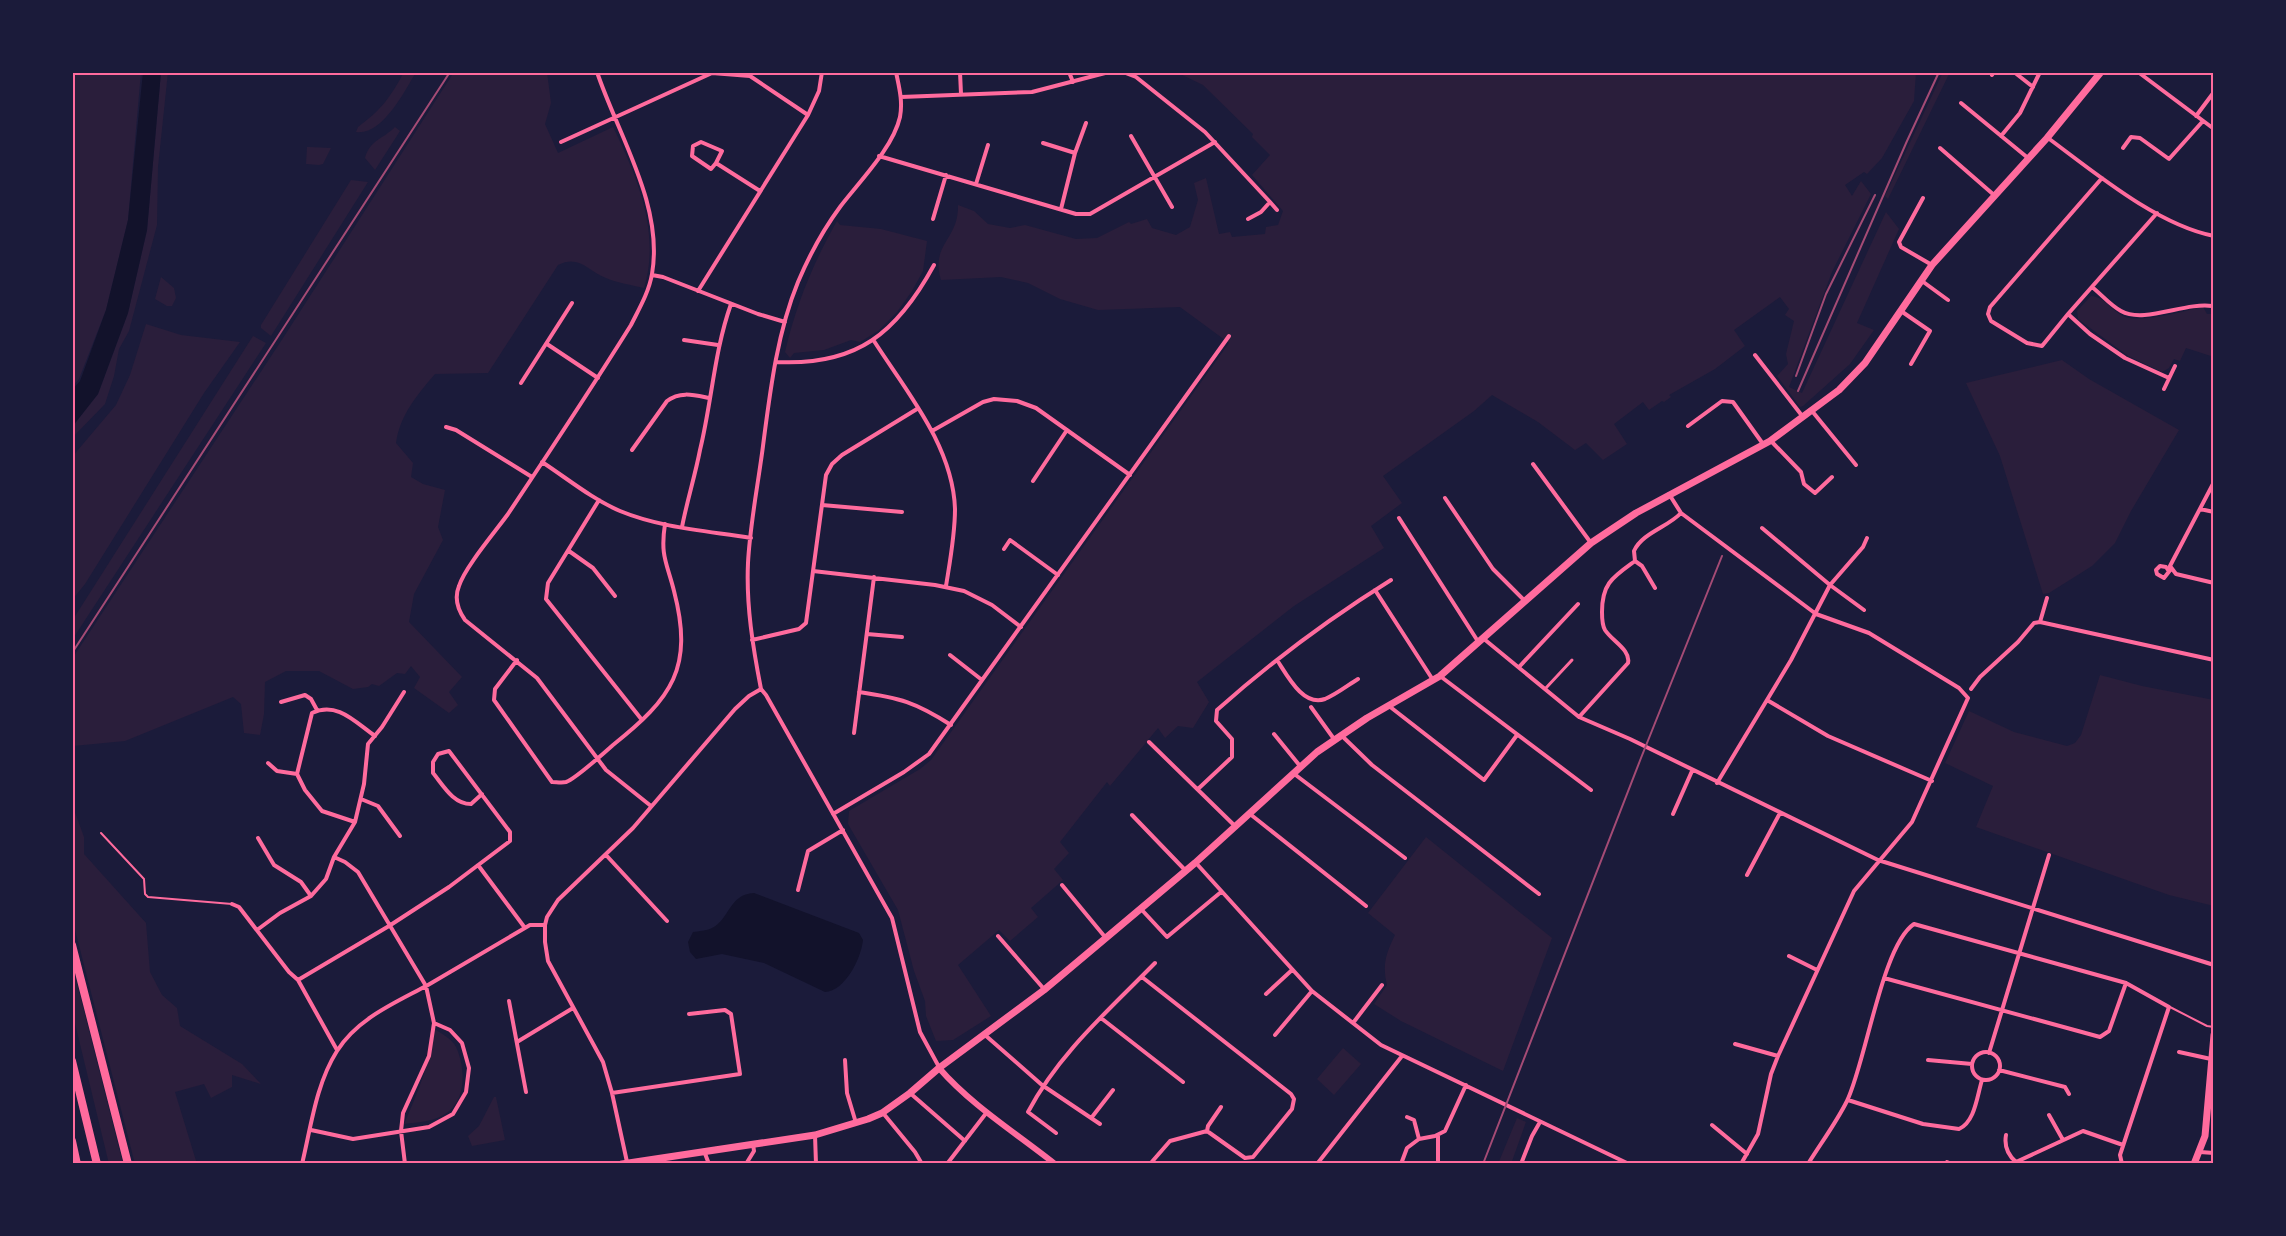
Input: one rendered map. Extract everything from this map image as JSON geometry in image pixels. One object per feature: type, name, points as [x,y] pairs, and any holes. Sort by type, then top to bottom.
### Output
[{"type":"highway","points":[[72,945],[128,1164]]},
{"type":"highway","points":[[72,1061],[97,1164]]},
{"type":"highway","points":[[72,1141],[77,1164]]},
{"type":"main road","points":[[625,1164],[657,1161],[704,1151],[815,1135],[856,1124],[882,1113],[910,1093],[939,1068],[1044,990],[1186,871],[1300,766],[1337,737],[1437,678],[1591,543],[1669,494],[1767,443],[1839,390],[1865,363],[1932,265],[2047,138],[2101,72]]},
{"type":"main road","points":[[2194,1164],[2205,1136],[2214,1035]]},
{"type":"main road","points":[[939,1068],[987,1112],[1054,1164]]},
{"type":"street","points":[[597,72],[646,196],[653,228],[652,275],[631,325],[532,477],[463,576],[457,594],[458,605],[465,620],[537,678],[606,770],[651,806]]},
{"type":"street","points":[[698,291],[808,115],[819,91],[822,72]]},
{"type":"street","points":[[896,72],[901,97],[899,121],[879,156],[816,245],[798,282],[785,322],[766,423],[751,538],[748,584],[752,640],[761,689],[766,694],[892,918],[920,1032],[939,1068]]},
{"type":"street","points":[[960,72],[961,94]]},
{"type":"street","points":[[1069,72],[1073,82]]},
{"type":"street","points":[[901,97],[1032,92],[1109,72]]},
{"type":"street","points":[[1123,72],[1136,77],[1215,142],[1277,210]]},
{"type":"street","points":[[2014,72],[2033,87]]},
{"type":"street","points":[[2001,136],[2020,113],[2040,72]]},
{"type":"street","points":[[2138,72],[2214,129]]},
{"type":"street","points":[[561,142],[712,73],[750,76],[808,115]]},
{"type":"street","points":[[2196,116],[2214,92]]},
{"type":"street","points":[[1961,103],[2028,158]]},
{"type":"street","points":[[2123,148],[2131,137],[2140,138],[2169,159],[2203,121]]},
{"type":"street","points":[[1061,209],[1075,153],[1086,123]]},
{"type":"street","points":[[1131,136],[1172,207]]},
{"type":"street","points":[[2047,138],[2102,178],[2157,213],[2184,226],[2214,236]]},
{"type":"street","points":[[701,142],[722,151],[716,163],[711,168],[692,156],[693,146],[701,142]]},
{"type":"street","points":[[879,156],[1077,214],[1090,214],[1215,142]]},
{"type":"street","points":[[1043,143],[1075,153]]},
{"type":"street","points":[[976,184],[988,145]]},
{"type":"street","points":[[1940,148],[1994,195]]},
{"type":"street","points":[[716,163],[760,191]]},
{"type":"street","points":[[933,219],[946,175]]},
{"type":"street","points":[[2102,178],[1988,310],[1991,321],[2027,343],[2042,346],[2157,213]]},
{"type":"street","points":[[1923,198],[1899,242],[1901,247],[1932,265]]},
{"type":"street","points":[[1248,219],[1261,212],[1270,202]]},
{"type":"street","points":[[777,362],[804,363],[836,358],[874,341],[899,318],[920,292],[934,265]]},
{"type":"street","points":[[652,275],[785,322]]},
{"type":"street","points":[[1921,281],[1948,300]]},
{"type":"street","points":[[2092,286],[2116,308],[2130,314],[2201,304],[2212,306]]},
{"type":"street","points":[[521,383],[572,303]]},
{"type":"street","points":[[682,527],[700,450],[718,345],[731,304]]},
{"type":"street","points":[[1900,311],[1930,331],[1911,364]]},
{"type":"street","points":[[2068,314],[2090,334],[2125,358],[2169,378]]},
{"type":"street","points":[[833,814],[904,772],[929,754],[1229,336]]},
{"type":"street","points":[[684,340],[718,345]]},
{"type":"street","points":[[874,341],[932,431],[943,453],[952,483],[955,507],[954,525],[946,586]]},
{"type":"street","points":[[547,344],[598,378]]},
{"type":"street","points":[[1755,355],[1803,417]]},
{"type":"street","points":[[2164,389],[2175,366]]},
{"type":"street","points":[[632,450],[673,396],[679,394],[709,398]]},
{"type":"street","points":[[932,431],[982,402],[1004,399],[1017,401],[1036,408],[1130,475]]},
{"type":"street","points":[[1688,426],[1722,400],[1728,400],[1733,402],[1767,443],[1801,472],[1804,484],[1815,493],[1832,477]]},
{"type":"street","points":[[752,640],[799,629],[807,620],[826,475],[832,464],[842,455],[917,409]]},
{"type":"street","points":[[1812,411],[1856,465]]},
{"type":"street","points":[[446,427],[456,430],[532,477]]},
{"type":"street","points":[[1033,481],[1068,430]]},
{"type":"street","points":[[542,462],[599,500],[621,511],[665,524],[751,538]]},
{"type":"street","points":[[1533,464],[1591,543]]},
{"type":"street","points":[[2214,482],[2170,561],[2169,569],[2176,574],[2214,583]]},
{"type":"street","points":[[1669,494],[1681,513],[1816,614],[1869,633],[1959,688],[1967,695],[1968,700],[1912,822],[1854,891],[1778,1056],[1771,1074],[1758,1134],[1741,1164]]},
{"type":"street","points":[[1445,498],[1493,569],[1526,601]]},
{"type":"street","points":[[599,500],[548,583],[546,591],[548,603],[642,720]]},
{"type":"street","points":[[822,505],[902,512]]},
{"type":"street","points":[[2200,509],[2214,512]]},
{"type":"street","points":[[1655,588],[1642,566],[1635,561],[1634,551],[1640,542],[1681,513]]},
{"type":"street","points":[[1398,518],[1481,641],[1519,667],[1579,717],[1630,739],[1878,860],[2214,965]]},
{"type":"street","points":[[517,660],[495,689],[494,700],[552,782],[566,782],[598,758],[654,709],[676,674],[682,652],[680,615],[663,556],[665,524]]},
{"type":"street","points":[[1762,528],[1830,585],[1864,610]]},
{"type":"street","points":[[1718,783],[1791,660],[1830,585],[1863,547],[1867,538]]},
{"type":"street","points":[[1004,549],[1010,540],[1058,575]]},
{"type":"street","points":[[569,551],[593,568],[615,596]]},
{"type":"street","points":[[1579,717],[1628,663],[1627,653],[1604,629],[1602,604],[1606,586],[1611,579],[1635,561]]},
{"type":"street","points":[[813,571],[946,586],[964,591],[992,605],[1021,627]]},
{"type":"street","points":[[854,733],[874,577]]},
{"type":"street","points":[[1198,789],[1232,757],[1232,739],[1216,721],[1217,710],[1277,660],[1391,580]]},
{"type":"street","points":[[1375,590],[1437,678],[1591,790]]},
{"type":"street","points":[[2040,622],[2047,598]]},
{"type":"street","points":[[1519,667],[1578,604]]},
{"type":"street","points":[[1971,690],[1980,677],[2018,642],[2034,623],[2040,622],[2214,660]]},
{"type":"street","points":[[867,634],[902,637]]},
{"type":"street","points":[[950,655],[982,680]]},
{"type":"street","points":[[1277,660],[1300,692],[1312,700],[1324,699],[1358,679]]},
{"type":"street","points":[[1545,689],[1572,660]]},
{"type":"street","points":[[625,1164],[612,1093],[597,1049],[548,961],[544,942],[547,917],[558,900],[606,855],[735,709],[761,689]]},
{"type":"street","points":[[257,930],[280,913],[311,896],[326,879],[334,857],[355,822],[368,744],[404,692]]},
{"type":"street","points":[[859,692],[900,699],[924,707],[951,725]]},
{"type":"street","points":[[281,702],[305,694],[311,699],[317,711]]},
{"type":"street","points":[[1767,700],[1828,736],[1932,781]]},
{"type":"street","points":[[1389,706],[1484,780],[1517,735]]},
{"type":"street","points":[[1311,707],[1337,737],[1539,894]]},
{"type":"street","points":[[355,822],[321,811],[305,790],[297,774],[312,713],[323,708],[339,711],[375,736]]},
{"type":"street","points":[[1274,734],[1300,766]]},
{"type":"street","points":[[1149,742],[1236,827]]},
{"type":"street","points":[[298,980],[449,887],[510,841],[510,831],[482,794],[449,751],[438,754],[433,762],[433,773],[454,800],[471,804],[482,794]]},
{"type":"street","points":[[268,763],[277,771],[297,774]]},
{"type":"street","points":[[1673,814],[1692,771]]},
{"type":"street","points":[[1293,773],[1405,858]]},
{"type":"street","points":[[360,799],[378,806],[400,836]]},
{"type":"street","points":[[1747,875],[1780,813]]},
{"type":"street","points":[[1132,814],[1186,871]]},
{"type":"street","points":[[1250,814],[1366,906]]},
{"type":"street","points":[[798,890],[808,851],[843,830]]},
{"type":"street","points":[[258,838],[274,865],[301,882],[311,896]]},
{"type":"street","points":[[606,855],[667,921]]},
{"type":"street","points":[[1989,1053],[2000,1010],[2049,855]]},
{"type":"street","points":[[334,857],[358,872],[426,986],[434,1023],[429,1056],[403,1113],[401,1131],[405,1164]]},
{"type":"street","points":[[1195,863],[1312,992],[1381,1045],[1629,1164]]},
{"type":"street","points":[[478,865],[525,928]]},
{"type":"street","points":[[1062,885],[1106,937]]},
{"type":"street","points":[[1140,908],[1167,938],[1221,892]]},
{"type":"street","points":[[232,904],[239,907],[298,980],[337,1050]]},
{"type":"street","points":[[1808,1164],[1848,1100],[1884,978],[1900,942],[1914,924],[2126,983],[2169,1007],[2120,1155],[2122,1164]]},
{"type":"street","points":[[302,1164],[324,1076],[337,1050],[358,1026],[384,1007],[426,986],[530,925],[545,925]]},
{"type":"street","points":[[998,936],[1044,990]]},
{"type":"street","points":[[1789,956],[1817,970]]},
{"type":"street","points":[[1056,1133],[1028,1112],[1042,1085],[1063,1058],[1155,963]]},
{"type":"street","points":[[1266,994],[1292,970]]},
{"type":"street","points":[[1142,977],[1291,1094],[1294,1099],[1292,1109],[1253,1157],[1245,1158],[1207,1131]]},
{"type":"street","points":[[1884,978],[2100,1037],[2109,1031],[2126,983]]},
{"type":"street","points":[[1353,1023],[1382,985]]},
{"type":"street","points":[[1275,1035],[1312,992]]},
{"type":"street","points":[[509,1001],[526,1092]]},
{"type":"street","points":[[517,1042],[573,1008]]},
{"type":"street","points":[[612,1093],[673,1082],[740,1074],[731,1014],[725,1010],[689,1014]]},
{"type":"street","points":[[1101,1018],[1183,1082]]},
{"type":"street","points":[[311,1130],[353,1139],[429,1127],[453,1114],[466,1092],[469,1068],[462,1043],[450,1030],[434,1023]]},
{"type":"street","points":[[985,1035],[1042,1085],[1100,1124]]},
{"type":"street","points":[[1735,1044],[1778,1056]]},
{"type":"street","points":[[2179,1052],[2211,1059]]},
{"type":"street","points":[[1989,1053],[1996,1057],[1999,1070],[1994,1077],[1982,1080],[1975,1076],[1972,1064],[1976,1056],[1989,1053]]},
{"type":"street","points":[[1317,1164],[1402,1056]]},
{"type":"street","points":[[845,1060],[847,1093],[856,1124]]},
{"type":"street","points":[[1928,1060],[1972,1064]]},
{"type":"street","points":[[1999,1070],[2065,1087],[2069,1094]]},
{"type":"street","points":[[1848,1100],[1923,1124],[1959,1129],[1964,1127],[1971,1117],[1982,1080]]},
{"type":"street","points":[[1401,1164],[1407,1148],[1419,1139],[1445,1131],[1466,1085]]},
{"type":"street","points":[[1092,1117],[1113,1090]]},
{"type":"street","points":[[910,1093],[965,1141]]},
{"type":"street","points":[[1207,1131],[1221,1107]]},
{"type":"street","points":[[947,1164],[987,1112]]},
{"type":"street","points":[[882,1113],[915,1152],[922,1164]]},
{"type":"street","points":[[2049,1115],[2063,1140]]},
{"type":"street","points":[[1407,1117],[1414,1120],[1419,1139]]},
{"type":"street","points":[[1521,1164],[1540,1122]]},
{"type":"street","points":[[1712,1125],[1747,1154]]},
{"type":"street","points":[[1150,1164],[1170,1141],[1207,1131]]},
{"type":"street","points":[[2006,1135],[2005,1146],[2009,1155],[2016,1162],[2083,1131],[2123,1145]]},
{"type":"street","points":[[815,1135],[816,1164]]},
{"type":"street","points":[[1438,1135],[1438,1164]]},
{"type":"street","points":[[746,1164],[754,1151],[753,1143]]},
{"type":"street","points":[[704,1151],[709,1164]]},
{"type":"street","points":[[2200,1152],[2214,1154]]},
{"type":"street","points":[[1947,1162],[1952,1164]]},
{"type":"lane","points":[[100,832],[144,879],[145,894],[148,897],[232,904]]},
{"type":"lane","points":[[2169,1007],[2207,1026],[2214,1027]]},
{"type":"shaded area","points":[[72,72],[141,72],[128,220],[106,310],[79,379],[72,387]]},
{"type":"shaded area","points":[[143,72],[161,72],[147,230],[128,313],[98,394],[72,427],[72,390],[80,381],[106,310],[128,220]]},
{"type":"shaded area","points":[[161,72],[168,72],[158,167],[157,225],[129,331],[119,349],[114,376],[105,404],[72,438],[72,427],[98,394],[128,313],[147,230]]},
{"type":"shaded area","points":[[404,72],[416,72],[392,111],[375,127],[356,132],[358,127],[384,103]]},
{"type":"shaded area","points":[[454,72],[547,72],[551,103],[545,124],[558,153],[613,127],[638,185],[644,205],[650,247],[649,267],[644,288],[610,280],[578,262],[565,262],[558,265],[488,373],[435,374],[416,398],[401,423],[396,443],[413,463],[411,477],[423,484],[445,490],[438,527],[443,540],[414,594],[409,622],[462,677],[449,692],[458,705],[449,713],[414,688],[420,677],[411,666],[405,674],[397,673],[379,686],[372,684],[368,687],[353,689],[319,671],[286,671],[265,682],[264,714],[260,735],[244,733],[241,704],[233,697],[125,741],[73,746],[72,750],[72,659],[285,335]]},
{"type":"shaded area","points":[[1176,72],[1916,72],[1914,101],[1882,158],[1867,174],[1864,172],[1845,185],[1852,196],[1861,181],[1871,194],[1832,272],[1789,387],[1802,393],[1886,212],[1899,229],[1857,323],[1874,330],[1850,364],[1800,407],[1777,376],[1788,364],[1786,354],[1794,321],[1785,315],[1789,309],[1780,297],[1734,330],[1745,346],[1715,369],[1669,395],[1671,397],[1649,410],[1643,402],[1614,424],[1627,444],[1603,460],[1586,443],[1575,450],[1538,422],[1492,395],[1474,411],[1383,476],[1402,503],[1371,526],[1384,548],[1294,606],[1197,682],[1209,702],[1193,728],[1178,726],[1165,738],[1158,728],[1110,786],[1107,782],[1060,842],[1069,853],[1054,869],[1063,880],[1031,908],[1038,917],[1010,941],[999,930],[958,965],[991,1016],[953,1040],[936,1041],[926,1016],[925,1001],[914,971],[898,910],[848,824],[849,811],[920,769],[931,760],[1229,343],[1180,307],[1098,310],[1060,299],[1028,283],[1001,277],[941,280],[939,258],[954,226],[958,205],[974,211],[988,224],[1010,228],[1025,225],[1076,239],[1097,238],[1129,222],[1131,224],[1147,219],[1152,228],[1176,235],[1190,227],[1198,200],[1194,183],[1206,178],[1219,234],[1230,232],[1232,237],[1265,234],[1266,227],[1278,225],[1283,211],[1252,175],[1270,155],[1252,137],[1253,134],[1203,85]]},
{"type":"shaded area","points":[[1943,72],[1950,72],[1888,199],[1885,196]]},
{"type":"shaded area","points":[[395,127],[400,131],[375,170],[365,158],[367,152],[374,143]]},
{"type":"shaded area","points":[[307,147],[331,148],[323,164],[319,165],[306,164]]},
{"type":"shaded area","points":[[351,180],[368,182],[271,336],[261,328],[261,325]]},
{"type":"shaded area","points":[[837,221],[840,225],[881,229],[927,241],[923,271],[897,312],[878,331],[860,342],[851,340],[824,350],[794,353],[790,358],[785,352],[800,301],[820,253]]},
{"type":"shaded area","points":[[161,277],[174,288],[176,298],[172,306],[167,306],[155,299]]},
{"type":"shaded area","points":[[2091,296],[2104,301],[2123,316],[2140,319],[2203,307],[2207,314],[2214,314],[2214,357],[2186,348],[2180,361],[2174,359],[2169,368],[2162,372],[2128,356],[2078,319],[2077,311]]},
{"type":"shaded area","points":[[146,324],[181,335],[240,342],[204,393],[85,584],[72,600],[72,457],[116,405],[130,375]]},
{"type":"shaded area","points":[[253,336],[266,343],[72,640],[72,621]]},
{"type":"shaded area","points":[[2062,360],[2089,379],[2179,430],[2131,511],[2115,543],[2092,566],[2049,593],[2043,594],[2000,456],[1966,383]]},
{"type":"shaded area","points":[[2100,675],[2214,700],[2214,906],[2169,895],[1976,827],[1993,786],[1945,763],[1969,711],[2014,732],[2067,746],[2075,743],[2081,735]]},
{"type":"shaded area","points":[[72,804],[84,837],[84,854],[146,923],[150,972],[162,995],[177,1008],[180,1026],[242,1064],[261,1084],[232,1075],[232,1087],[211,1098],[204,1084],[175,1092],[197,1164],[135,1164],[72,918]]},
{"type":"shaded area","points":[[1426,837],[1552,938],[1503,1071],[1401,1021],[1374,1004],[1387,985],[1386,959],[1395,935],[1368,913]]},
{"type":"shaded area","points":[[754,893],[859,933],[863,940],[859,956],[851,973],[839,986],[825,992],[764,963],[722,954],[696,959],[690,952],[688,942],[693,932],[712,928],[723,919],[734,902],[746,894]]},
{"type":"shaded area","points":[[72,964],[123,1164],[109,1164],[72,1011]]},
{"type":"shaded area","points":[[435,1029],[455,1044],[459,1055],[462,1081],[459,1099],[448,1112],[438,1118],[404,1124],[423,1077]]},
{"type":"shaded area","points":[[1343,1048],[1361,1064],[1334,1095],[1317,1079]]},
{"type":"shaded area","points":[[496,1097],[505,1140],[472,1146],[468,1136],[479,1126]]},
{"type":"shaded area","points":[[1517,1118],[1526,1122],[1511,1164],[1498,1164]]},
{"type":"railway","points":[[72,653],[450,72]]},
{"type":"railway","points":[[1798,391],[1939,72]]},
{"type":"railway","points":[[1796,376],[1826,294],[1875,195]]},
{"type":"railway","points":[[1483,1164],[1722,556]]}]
